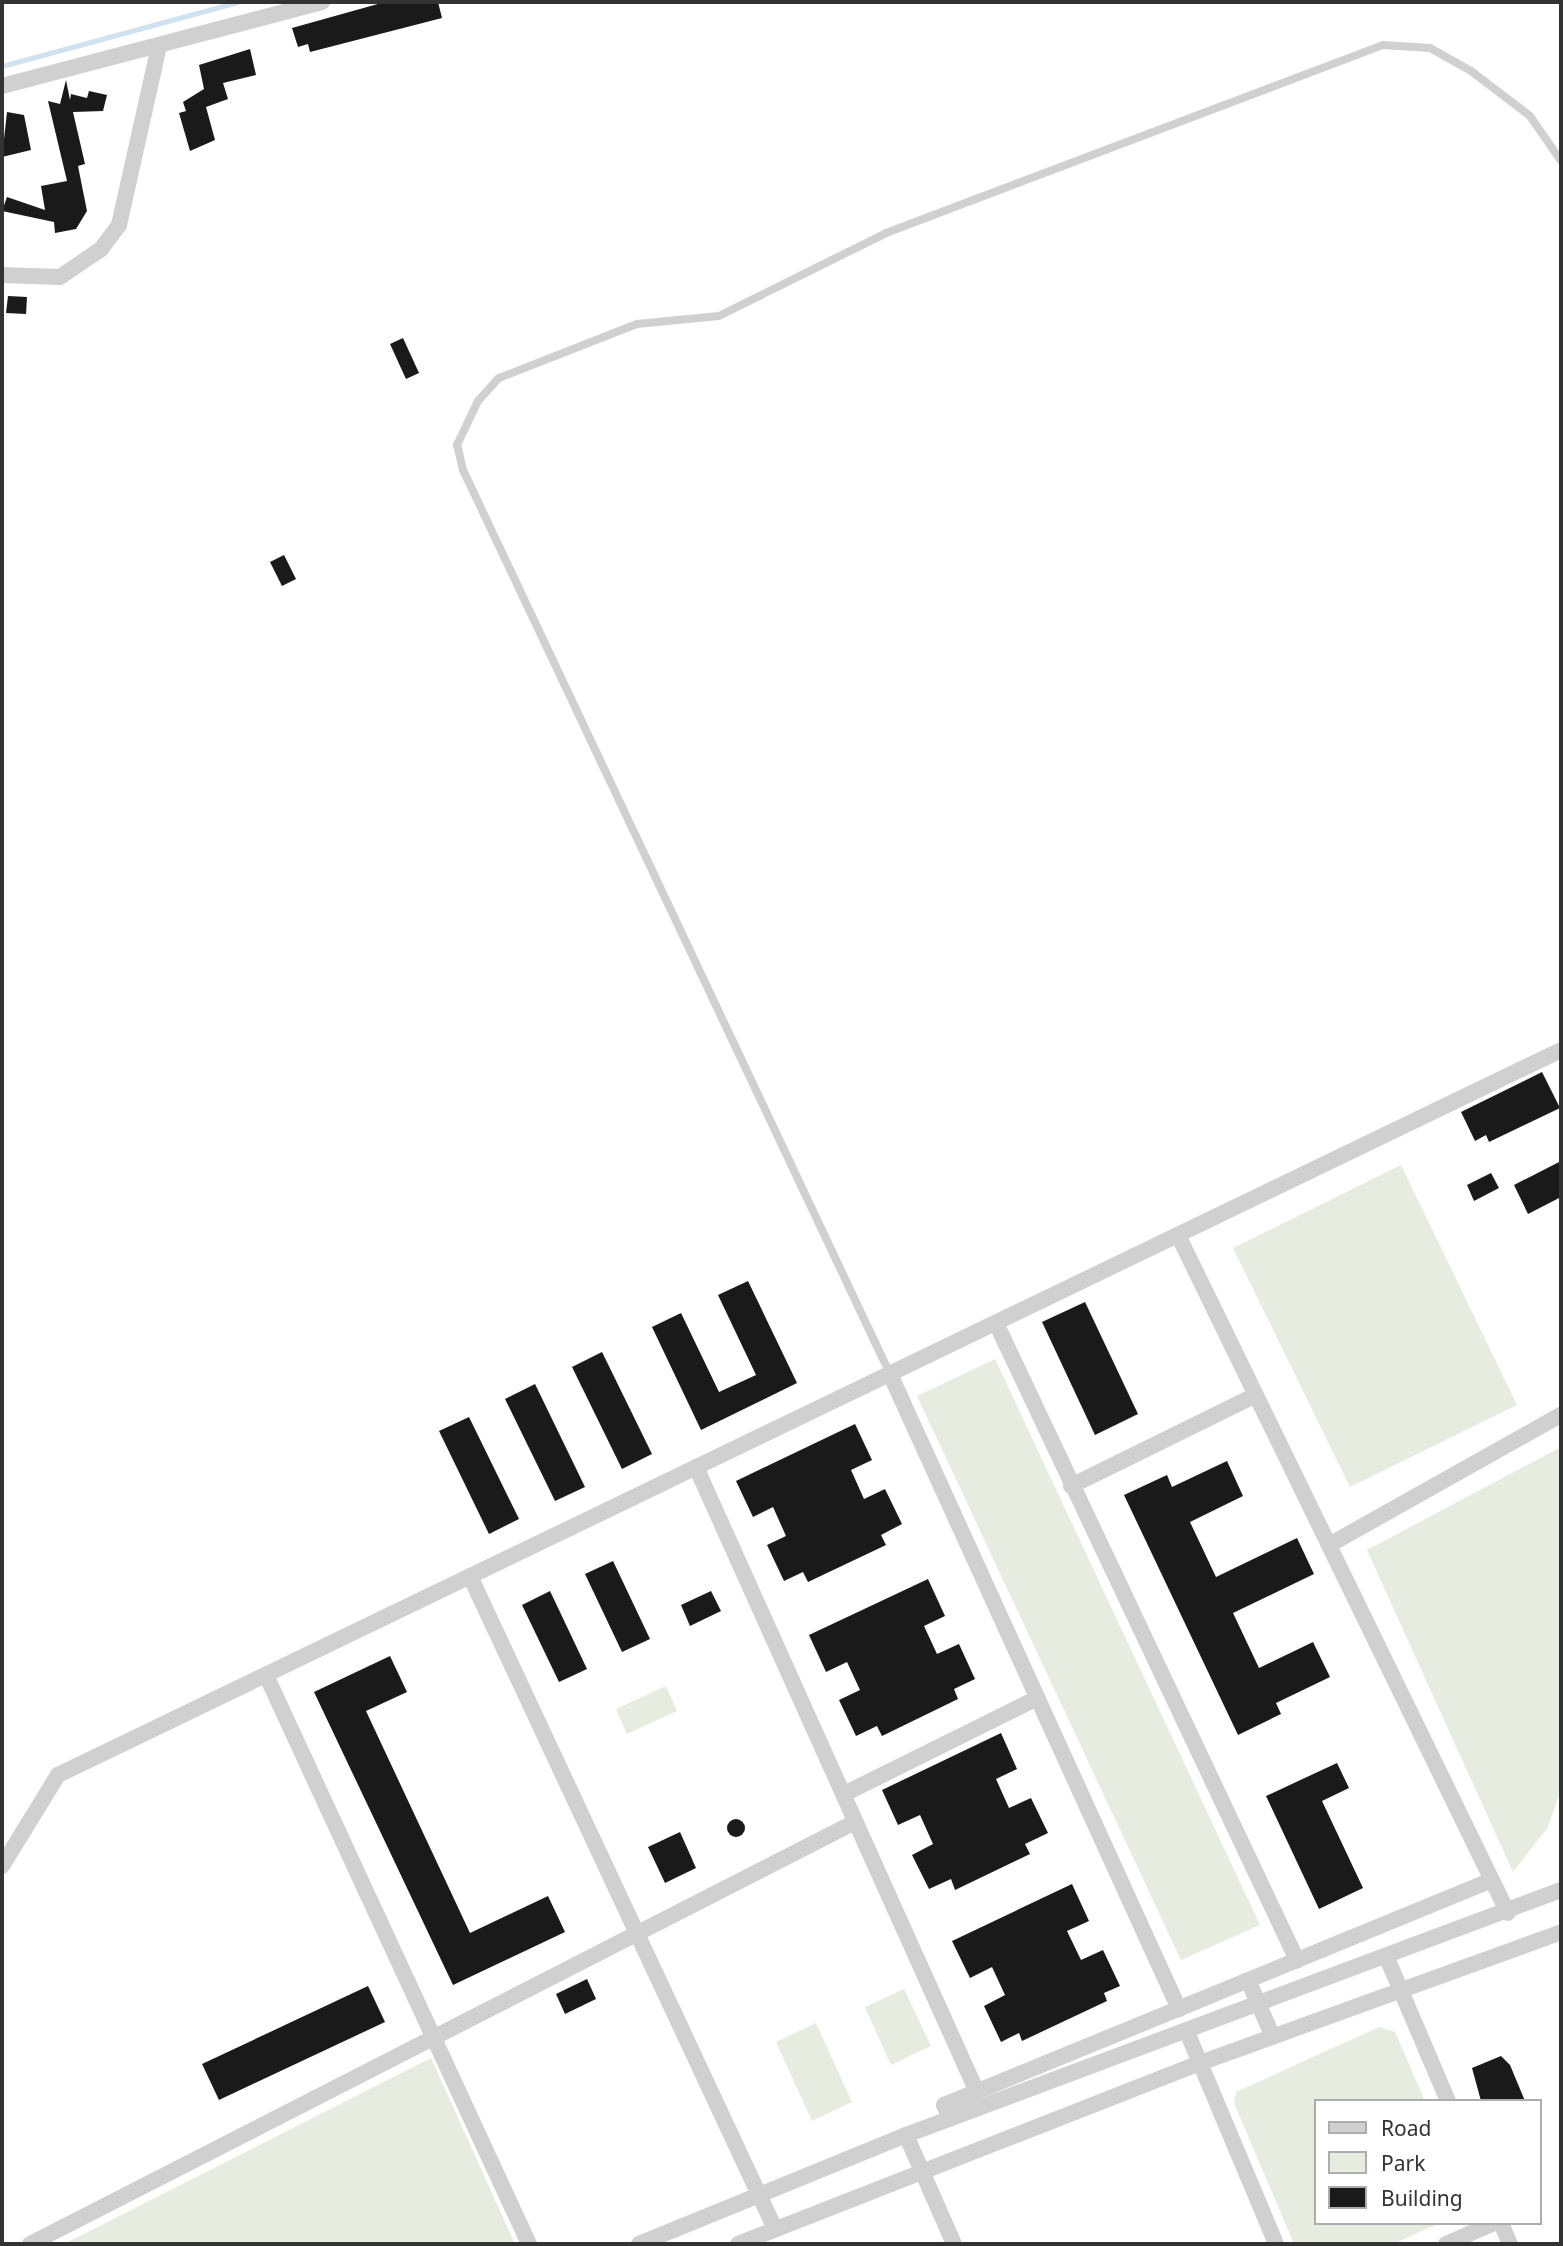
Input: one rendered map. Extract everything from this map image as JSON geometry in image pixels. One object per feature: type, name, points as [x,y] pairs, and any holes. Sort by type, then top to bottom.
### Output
[{"type":"street","points":[[2,86],[322,2]]},
{"type":"street","points":[[2,275],[60,277],[101,249],[119,225],[159,46]]},
{"type":"street","points":[[2,1866],[58,1775],[1561,1050]]},
{"type":"street","points":[[1178,1235],[1508,1913]]},
{"type":"street","points":[[996,1323],[1070,1486],[1297,1960]]},
{"type":"street","points":[[890,1374],[1179,2009]]},
{"type":"street","points":[[1070,1486],[1256,1395]]},
{"type":"street","points":[[1329,1545],[1561,1415]]},
{"type":"street","points":[[696,1467],[977,2092]]},
{"type":"street","points":[[470,1576],[775,2229]]},
{"type":"street","points":[[266,1675],[529,2244]]},
{"type":"street","points":[[844,1794],[1037,1699]]},
{"type":"street","points":[[30,2244],[855,1822]]},
{"type":"street","points":[[950,2119],[944,2105],[1492,1880]]},
{"type":"street","points":[[639,2244],[906,2135],[1508,1913],[1561,1890]]},
{"type":"street","points":[[738,2244],[1200,2063],[1561,1932]]},
{"type":"street","points":[[1387,1958],[1447,2099]]},
{"type":"street","points":[[1248,1980],[1273,2037]]},
{"type":"street","points":[[1186,2032],[1276,2244]]},
{"type":"street","points":[[906,2135],[954,2244]]},
{"type":"street","points":[[1446,2244],[1489,2225]]},
{"type":"street","points":[[1502,2225],[1510,2244]]},
{"type":"lane","points":[[890,1374],[463,470],[457,445],[478,401],[499,378],[637,324],[719,316],[886,233],[1383,45],[1430,48],[1471,71],[1530,116],[1561,161]]},
{"type":"green space","points":[[1401,1165],[1517,1405],[1350,1487],[1233,1248]]},
{"type":"green space","points":[[995,1359],[1260,1925],[1181,1960],[917,1396]]},
{"type":"green space","points":[[1561,1447],[1561,1789],[1548,1827],[1513,1872],[1367,1550]]},
{"type":"green space","points":[[666,1686],[677,1711],[627,1734],[616,1709]]},
{"type":"green space","points":[[904,1989],[931,2046],[891,2065],[865,2007]]},
{"type":"green space","points":[[816,2023],[852,2102],[812,2121],[776,2042]]},
{"type":"green space","points":[[1379,2027],[1395,2032],[1424,2099],[1314,2099],[1314,2225],[1436,2225],[1393,2244],[1294,2244],[1234,2103],[1236,2092]]},
{"type":"green space","points":[[431,2058],[515,2244],[64,2244]]},
{"type":"building","points":[[385,2],[438,2],[442,18],[310,52],[308,44],[298,47],[292,28]]},
{"type":"building","points":[[250,49],[256,75],[223,83],[228,99],[206,107],[215,140],[190,151],[179,113],[186,111],[183,102],[204,89],[199,65]]},
{"type":"building","points":[[66,80],[70,100],[71,94],[87,98],[89,91],[107,95],[103,111],[73,112],[85,164],[78,166],[87,211],[76,229],[55,233],[54,222],[2,211],[7,197],[45,210],[41,186],[67,181],[48,101],[60,104]]},
{"type":"building","points":[[7,112],[24,115],[31,150],[2,157]]},
{"type":"building","points":[[8,296],[27,297],[26,314],[6,313]]},
{"type":"building","points":[[403,338],[419,373],[406,379],[390,344]]},
{"type":"building","points":[[284,555],[296,579],[282,586],[270,562]]},
{"type":"building","points":[[1542,1072],[1560,1108],[1489,1142],[1486,1135],[1475,1141],[1461,1112]]},
{"type":"building","points":[[1561,1161],[1561,1197],[1528,1214],[1514,1185]]},
{"type":"building","points":[[1491,1173],[1499,1188],[1474,1201],[1467,1185]]},
{"type":"building","points":[[748,1281],[797,1383],[701,1430],[652,1327],[681,1313],[719,1392],[756,1375],[718,1295]]},
{"type":"building","points":[[1085,1302],[1138,1414],[1095,1435],[1042,1322]]},
{"type":"building","points":[[602,1352],[652,1454],[622,1469],[572,1367]]},
{"type":"building","points":[[535,1384],[585,1487],[555,1501],[505,1399]]},
{"type":"building","points":[[469,1417],[519,1519],[489,1534],[439,1431]]},
{"type":"building","points":[[855,1424],[872,1460],[851,1470],[864,1499],[885,1489],[902,1524],[881,1535],[886,1545],[808,1582],[803,1572],[784,1581],[767,1545],[786,1536],[773,1507],[753,1517],[736,1481]]},
{"type":"building","points":[[1227,1461],[1243,1496],[1190,1522],[1216,1577],[1297,1538],[1314,1574],[1233,1613],[1259,1668],[1313,1642],[1330,1677],[1276,1703],[1281,1714],[1238,1735],[1124,1495],[1167,1475],[1172,1487]]},
{"type":"building","points":[[613,1561],[650,1639],[622,1652],[585,1574]]},
{"type":"building","points":[[928,1579],[945,1616],[924,1626],[937,1654],[959,1644],[975,1679],[954,1689],[958,1699],[882,1736],[877,1726],[856,1736],[839,1700],[860,1690],[847,1662],[826,1672],[809,1635]]},
{"type":"building","points":[[550,1591],[587,1669],[559,1682],[522,1605]]},
{"type":"building","points":[[711,1591],[721,1611],[690,1626],[681,1605]]},
{"type":"building","points":[[390,1656],[407,1692],[366,1711],[470,1933],[548,1896],[565,1932],[453,1985],[314,1692]]},
{"type":"building","points":[[1001,1733],[1017,1769],[996,1779],[1009,1808],[1031,1798],[1048,1833],[1025,1844],[1030,1854],[955,1890],[951,1879],[929,1889],[912,1855],[933,1844],[920,1815],[898,1825],[882,1790]]},
{"type":"building","points":[[1337,1763],[1349,1788],[1322,1801],[1363,1888],[1319,1909],[1266,1796]]},
{"type":"building","points":[[732,1819],[740,1819],[745,1828],[743,1835],[732,1837],[727,1832],[727,1824]]},
{"type":"building","points":[[680,1832],[696,1868],[665,1883],[648,1847]]},
{"type":"building","points":[[1072,1884],[1089,1921],[1067,1931],[1081,1960],[1103,1950],[1120,1986],[1104,1993],[1107,2001],[1022,2041],[1019,2033],[1001,2042],[984,2006],[1005,1995],[992,1967],[970,1978],[952,1941]]},
{"type":"building","points":[[587,1979],[596,1999],[565,2014],[556,1994]]},
{"type":"building","points":[[368,1986],[385,2022],[219,2100],[202,2064]]},
{"type":"building","points":[[1501,2056],[1510,2065],[1524,2099],[1480,2099],[1472,2068]]},
{"type":"waterway","points":[[2,66],[238,2]]}]
